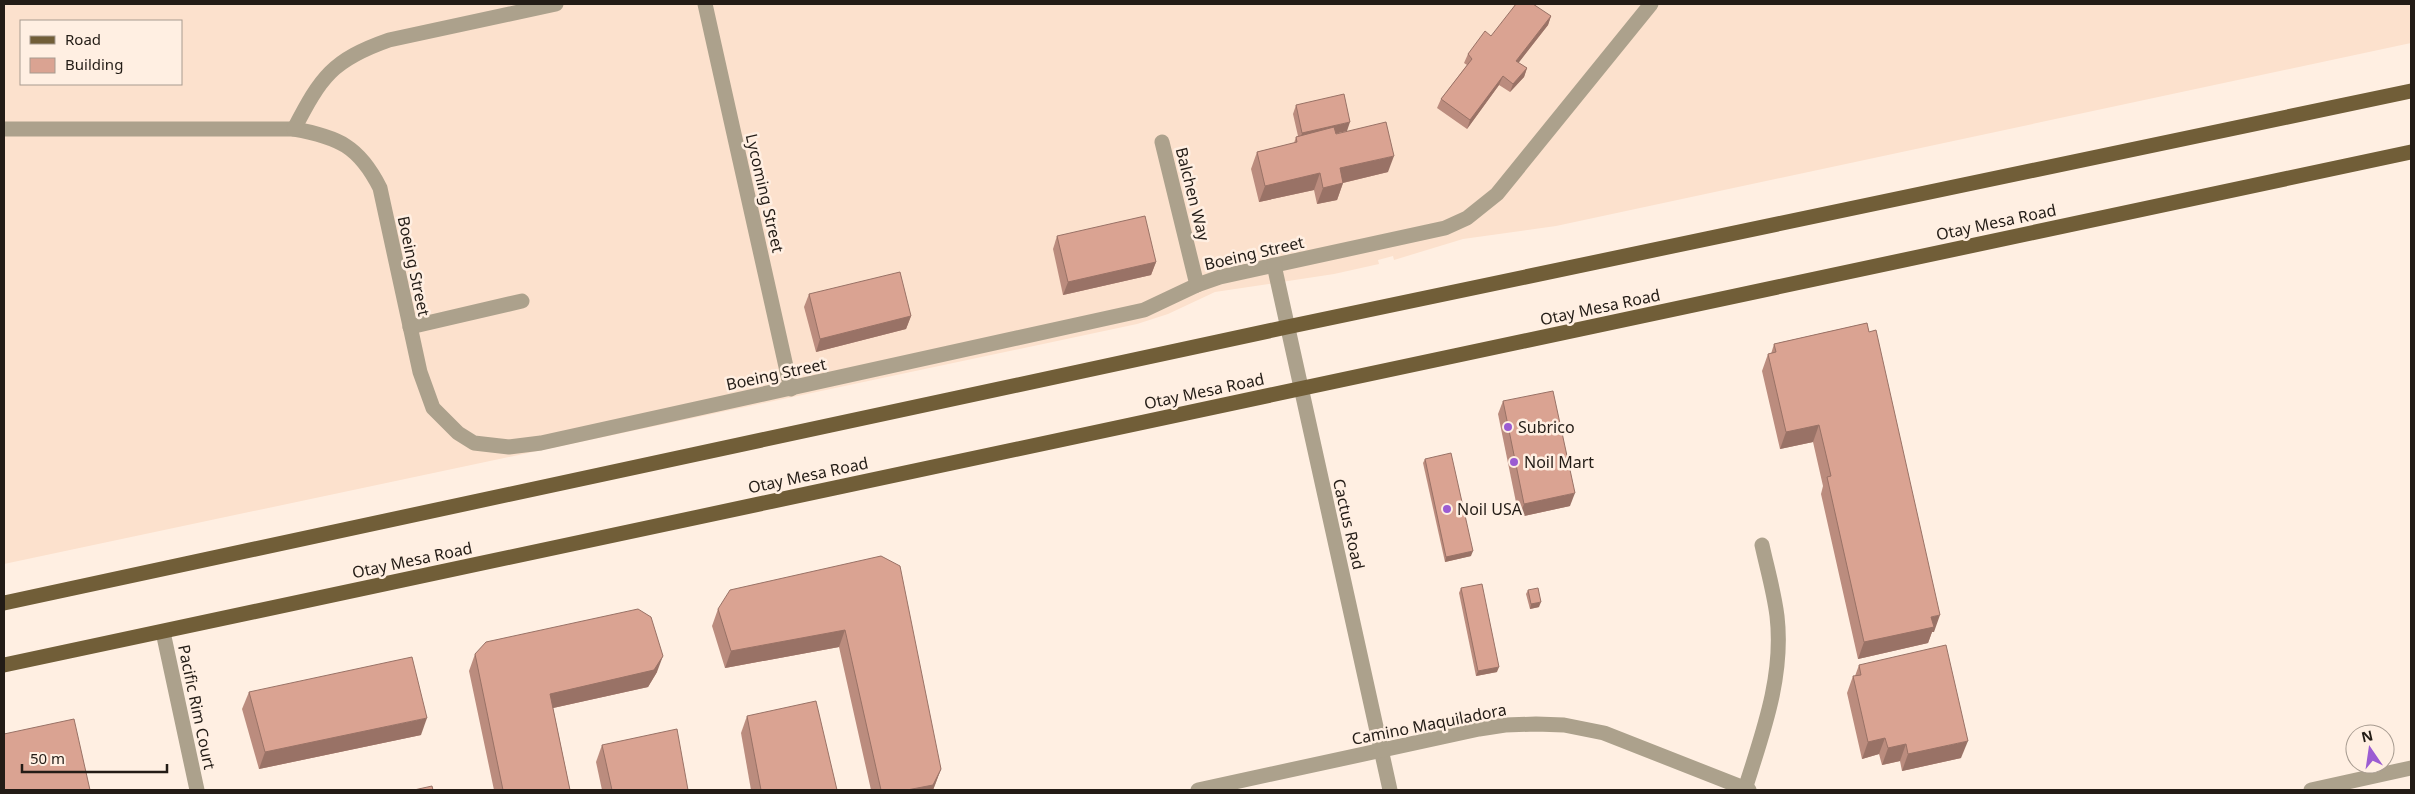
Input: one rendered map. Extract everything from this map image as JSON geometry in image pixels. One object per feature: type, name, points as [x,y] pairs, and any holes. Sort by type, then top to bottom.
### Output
[{"type":"main road","points":[[4,603],[1287,327],[2411,90]]},
{"type":"main road","name":"Otay Mesa Road","points":[[4,665],[2411,152]]},
{"type":"street","points":[[294,129],[318,85],[346,60],[364,49],[389,40],[556,4]]},
{"type":"street","name":"Lycoming Street","points":[[705,4],[791,389]]},
{"type":"street","name":"Boeing Street","points":[[4,129],[294,129],[321,134],[342,143],[358,154],[370,168],[380,188],[420,372],[433,408],[458,433],[474,443],[509,447],[541,442],[791,389],[1144,310],[1197,285],[1274,265],[1445,228],[1467,218],[1482,208],[1497,194],[1651,4]]},
{"type":"street","name":"Balchen Way","points":[[1162,142],[1197,285]]},
{"type":"street","name":"Cactus Road","points":[[1274,265],[1390,790]]},
{"type":"street","points":[[410,327],[522,301]]},
{"type":"street","points":[[1747,790],[1770,710],[1776,677],[1777,616],[1762,545]]},
{"type":"street","name":"Pacific Rim Court","points":[[163,632],[197,790]]},
{"type":"street","name":"Camino Maquiladora","points":[[1198,790],[1505,725],[1564,725],[1604,733],[1747,790]]},
{"type":"street","points":[[2311,790],[2411,768]]},
{"type":"shaded area","points":[[4,4],[2411,4],[2411,43],[1556,226],[1463,239],[1394,260],[1393,256],[1378,260],[1379,264],[1334,274],[1215,292],[1168,314],[1137,324],[4,564]]},
{"type":"building","points":[[1516,4],[1533,4],[1551,16],[1516,61],[1527,68],[1513,84],[1503,76],[1470,120],[1441,99],[1472,59],[1468,54],[1485,31],[1491,36]]},
{"type":"building","points":[[1344,94],[1350,122],[1302,133],[1296,105]]},
{"type":"building","points":[[1386,122],[1394,156],[1340,168],[1343,183],[1323,188],[1320,173],[1265,186],[1257,152],[1297,142],[1296,137],[1334,127],[1336,134]]},
{"type":"building","points":[[1145,216],[1156,262],[1068,282],[1057,236]]},
{"type":"building","points":[[900,272],[911,316],[820,339],[809,294]]},
{"type":"building","points":[[1867,323],[1869,332],[1876,330],[1940,615],[1931,617],[1934,627],[1864,642],[1827,477],[1831,476],[1819,425],[1786,432],[1768,354],[1776,352],[1774,344]]},
{"type":"building","points":[[1553,391],[1575,493],[1524,504],[1503,401]]},
{"type":"building","name":"Noil USA","points":[[1451,453],[1473,551],[1446,557],[1425,459]]},
{"type":"building","points":[[881,556],[900,566],[941,769],[933,785],[907,790],[881,790],[845,630],[731,651],[718,609],[730,590]]},
{"type":"building","points":[[1482,584],[1499,667],[1478,671],[1461,588]]},
{"type":"building","points":[[1538,588],[1541,602],[1531,604],[1528,590]]},
{"type":"building","points":[[638,609],[651,617],[663,656],[654,670],[550,694],[570,790],[503,790],[475,654],[486,642]]},
{"type":"building","points":[[1946,645],[1968,741],[1908,754],[1906,744],[1888,748],[1885,738],[1868,742],[1853,676],[1861,675],[1859,665]]},
{"type":"building","points":[[412,657],[427,718],[265,752],[249,692]]},
{"type":"building","points":[[816,701],[837,790],[761,790],[747,716]]},
{"type":"building","points":[[74,719],[90,790],[4,790],[4,734]]},
{"type":"building","points":[[677,729],[688,790],[612,790],[602,745]]},
{"type":"building","points":[[432,786],[433,790],[414,790]]},
{"type":"place","name":"Subrico","points":[[1508,427]]},
{"type":"place","name":"Noil Mart","points":[[1514,462]]},
{"type":"place","name":"Noil USA","points":[[1447,509]]}]
